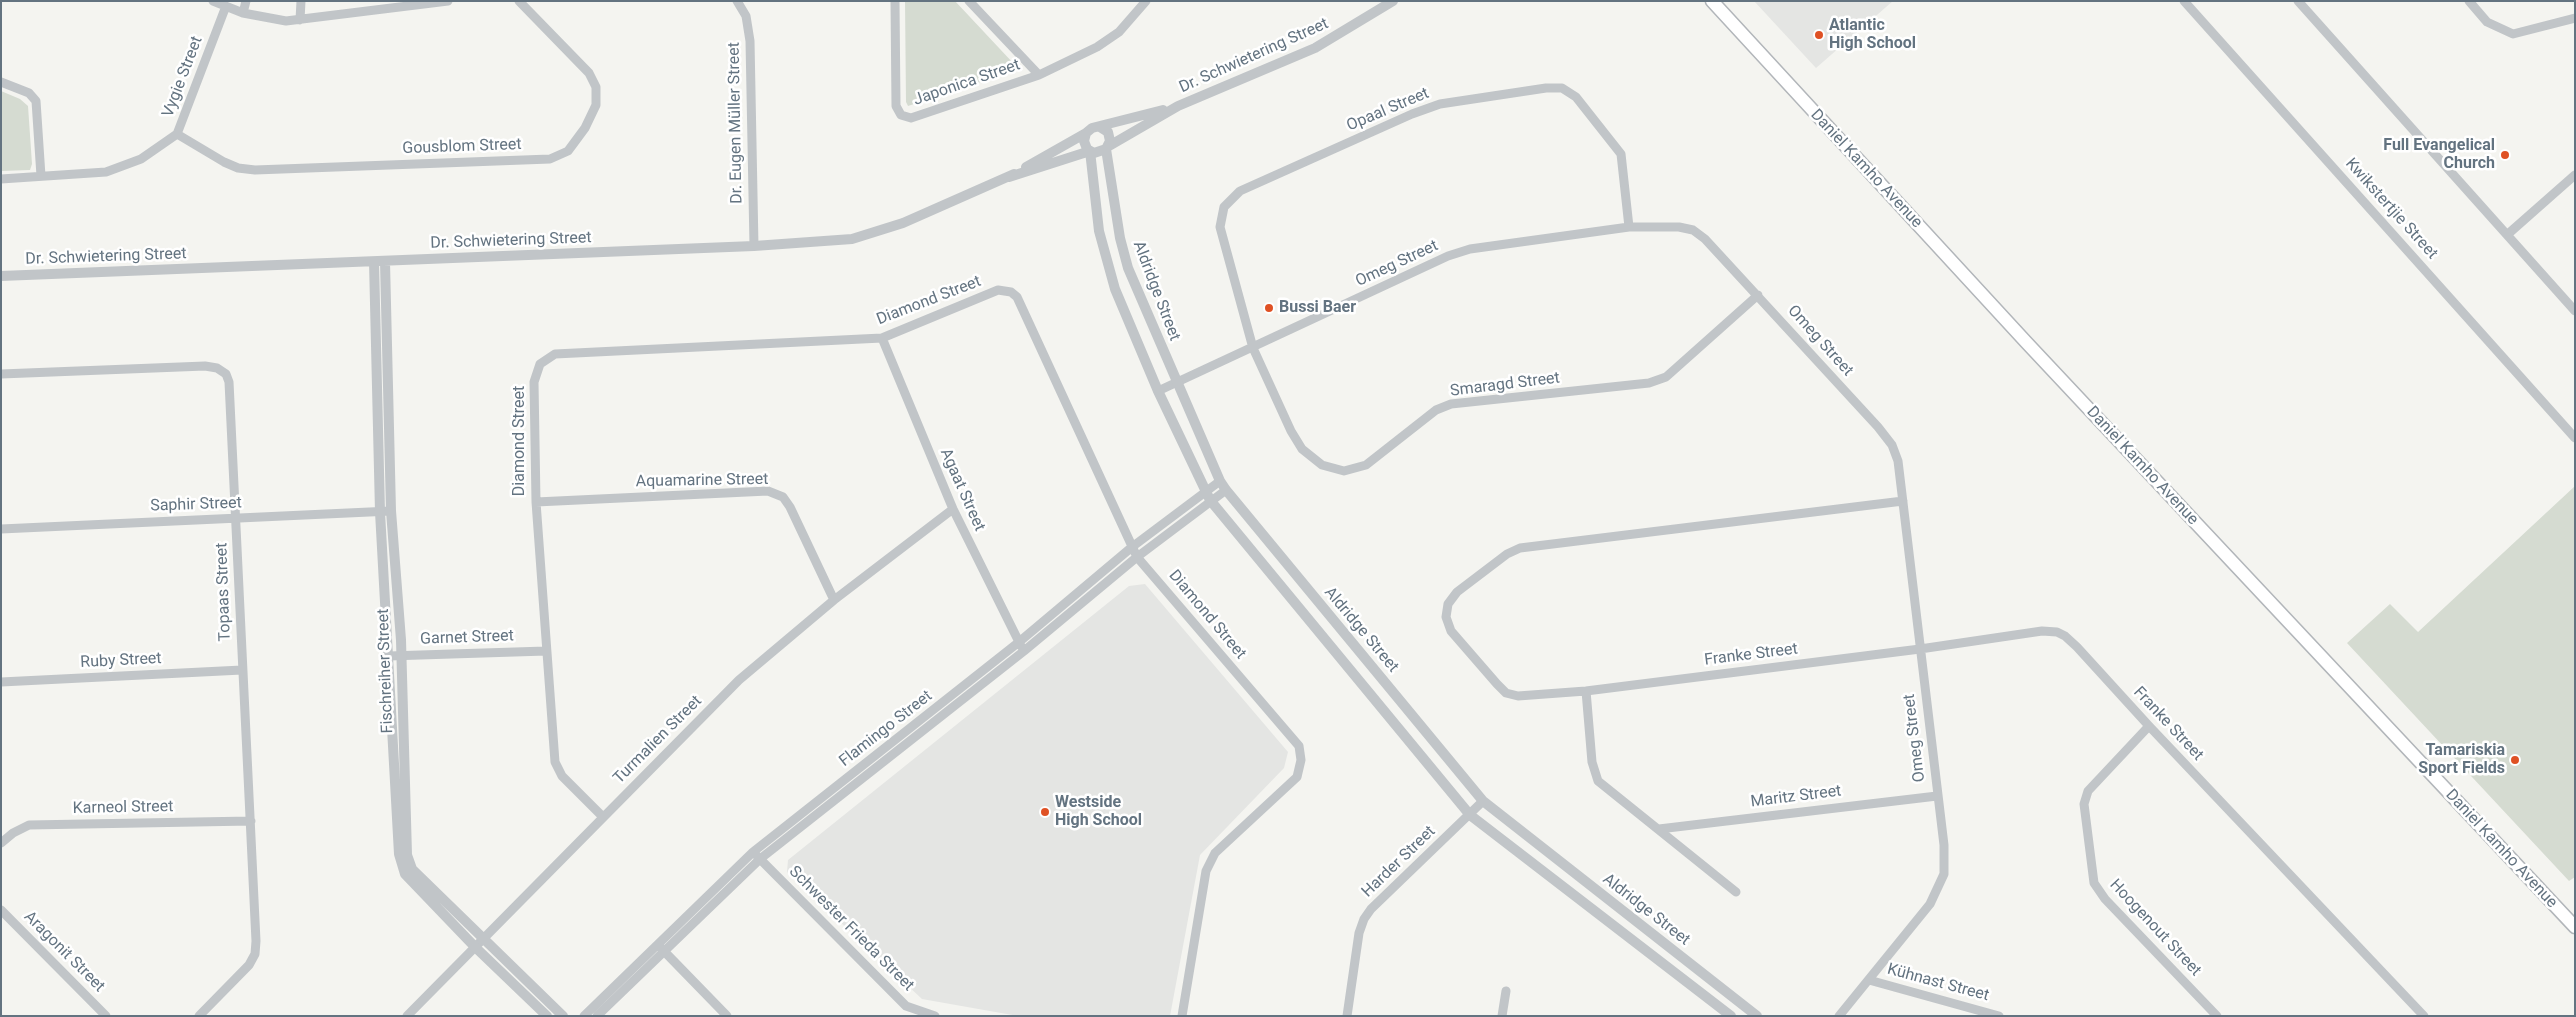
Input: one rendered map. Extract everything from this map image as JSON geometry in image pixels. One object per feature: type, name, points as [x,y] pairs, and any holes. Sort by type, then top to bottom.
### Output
[{"type":"main road","name":"Daniel Kamho Avenue","points":[[1712,1],[2026,342],[2575,927]]},
{"type":"street","points":[[213,1],[243,13],[286,21],[448,1]]},
{"type":"street","points":[[243,13],[246,1]]},
{"type":"street","points":[[300,20],[301,1]]},
{"type":"street","points":[[367,1],[368,11]]},
{"type":"street","name":"Gousblom Street","points":[[177,134],[224,162],[238,168],[255,170],[550,159],[568,151],[585,128],[596,105],[596,87],[589,73],[519,1]]},
{"type":"street","name":"Dr. Eugen Müller Street","points":[[737,1],[746,16],[750,41],[754,246]]},
{"type":"street","name":"Japonica Street","points":[[895,1],[896,106],[901,114],[911,118],[1039,75],[1097,47],[1118,32],[1146,1]]},
{"type":"street","points":[[969,1],[1039,75]]},
{"type":"street","name":"Dr. Schwietering Street","points":[[1107,147],[1178,106],[1315,48],[1393,1]]},
{"type":"street","name":"Kwikstertjie Street","points":[[2184,1],[2575,438]]},
{"type":"street","points":[[2298,1],[2575,311]]},
{"type":"street","points":[[2469,1],[2487,22],[2513,34],[2575,18]]},
{"type":"street","name":"Vygie Street","points":[[1,178],[106,172],[123,167],[141,158],[177,134],[226,6]]},
{"type":"street","points":[[1,82],[29,93],[36,101],[41,176]]},
{"type":"street","name":"Opaal Street","points":[[1253,348],[1220,227],[1224,207],[1240,191],[1440,104],[1546,88],[1562,88],[1576,97],[1621,154],[1629,227]]},
{"type":"street","name":"Dr. Schwietering Street","points":[[1100,127],[1178,106]]},
{"type":"street","points":[[1100,127],[1108,132],[1107,147],[1098,153],[1090,151],[1085,145],[1086,133],[1092,128],[1100,127]]},
{"type":"street","name":"Dr. Schwietering Street","points":[[1,276],[754,246],[852,239],[879,232],[1009,176],[1086,133]]},
{"type":"street","name":"Aldridge Street","points":[[1107,147],[1120,238],[1128,268],[1176,382],[1220,481],[1226,490],[1483,801],[1757,1016]]},
{"type":"street","name":"Dr. Schwietering Street","points":[[1009,176],[1090,151]]},
{"type":"street","name":"Aldridge Street","points":[[1090,151],[1100,231],[1106,260],[1158,391],[1208,496],[1470,815],[1731,1016]]},
{"type":"street","points":[[2508,234],[2575,175]]},
{"type":"street","name":"Omeg Street","points":[[1158,391],[1448,256],[1470,248],[1629,227],[1679,226],[1693,230],[1758,295],[1892,445],[1898,461],[1945,859],[1944,874],[1930,904],[1839,1016]]},
{"type":"street","name":"Fischreiher Street","points":[[379,262],[391,512],[401,655],[407,855],[412,869],[563,1016]]},
{"type":"street","name":"Fischreiher Street","points":[[379,262],[380,512],[398,854],[405,874],[475,947],[547,1016]]},
{"type":"street","name":"Diamond Street","points":[[603,817],[562,776],[555,762],[536,502],[534,382],[540,364],[555,354],[882,338],[998,290],[1011,292],[1016,297],[1137,556],[1299,746],[1301,760],[1297,777],[1215,853],[1206,871],[1182,1016]]},
{"type":"street","name":"Smaragd Street","points":[[1253,348],[1291,431],[1302,450],[1322,465],[1344,471],[1366,465],[1436,410],[1451,404],[1649,383],[1666,377],[1758,295]]},
{"type":"street","name":"Agaat Street","points":[[882,338],[953,509],[1022,647]]},
{"type":"street","name":"Topaas Street","points":[[1,374],[205,366],[217,368],[226,374],[229,382],[256,941],[255,954],[249,965],[199,1016]]},
{"type":"street","name":"Flamingo Street","points":[[584,1016],[757,855],[1137,556],[1208,496],[1220,481]]},
{"type":"street","name":"Flamingo Street","points":[[1022,647],[1132,547],[1208,496],[1226,490]]},
{"type":"street","name":"Aquamarine Street","points":[[536,502],[768,491],[783,497],[790,507],[834,600]]},
{"type":"street","name":"Franke Street","points":[[1904,501],[1520,548],[1507,554],[1457,592],[1448,604],[1446,617],[1451,631],[1506,693],[1518,696],[1586,691],[1920,649],[2042,630],[2057,632],[2065,636],[2077,647],[2149,726],[2424,1016]]},
{"type":"street","name":"Turmalien Street","points":[[407,1016],[740,680],[834,600],[953,509]]},
{"type":"street","name":"Saphir Street","points":[[1,529],[391,512]]},
{"type":"street","name":"Garnet Street","points":[[389,656],[546,651]]},
{"type":"street","name":"Ruby Street","points":[[1,682],[242,670]]},
{"type":"street","points":[[1586,691],[1592,762],[1598,781],[1736,892]]},
{"type":"street","name":"Hoogenout Street","points":[[2149,726],[2088,791],[2084,804],[2094,883],[2105,899],[2218,1016]]},
{"type":"street","name":"Maritz Street","points":[[1659,829],[1937,796]]},
{"type":"street","name":"Harder Street","points":[[1347,1016],[1359,933],[1364,919],[1371,909],[1483,801]]},
{"type":"street","name":"Karneol Street","points":[[1,844],[14,833],[29,825],[251,821]]},
{"type":"street","name":"Schwester Frieda Street","points":[[757,855],[906,1006],[935,1016]]},
{"type":"street","name":"Aragonit Street","points":[[1,910],[106,1016]]},
{"type":"street","points":[[660,947],[728,1016]]},
{"type":"street","name":"Flamingo Street","points":[[596,1016],[660,947]]},
{"type":"street","name":"Kühnast Street","points":[[1869,980],[1999,1016]]},
{"type":"street","points":[[1502,1016],[1506,991]]},
{"type":"shaded area","points":[[905,1],[955,1],[1014,64],[1016,67],[1014,71],[908,106],[906,102]]},
{"type":"shaded area","name":"Atlantic High School","points":[[1754,1],[1893,1],[1816,68]]},
{"type":"shaded area","points":[[1,91],[20,99],[28,106],[32,164],[30,170],[1,171]]},
{"type":"shaded area","name":"Tamariskia Sport Fields","points":[[2575,486],[2575,877],[2569,881],[2347,643],[2390,604],[2418,632]]},
{"type":"shaded area","name":"Westside High School","points":[[1145,584],[1288,752],[1284,768],[1200,855],[1170,1016],[1018,1016],[922,999],[787,872],[788,860],[1129,586]]},
{"type":"place","name":"Atlantic High School","points":[[1819,35]]},
{"type":"place","name":"Full Evangelical Church","points":[[2505,155]]},
{"type":"place","name":"Bussi Baer","points":[[1269,308]]},
{"type":"place","name":"Tamariskia Sport Fields","points":[[2515,760]]},
{"type":"place","name":"Westside High School","points":[[1045,812]]}]
